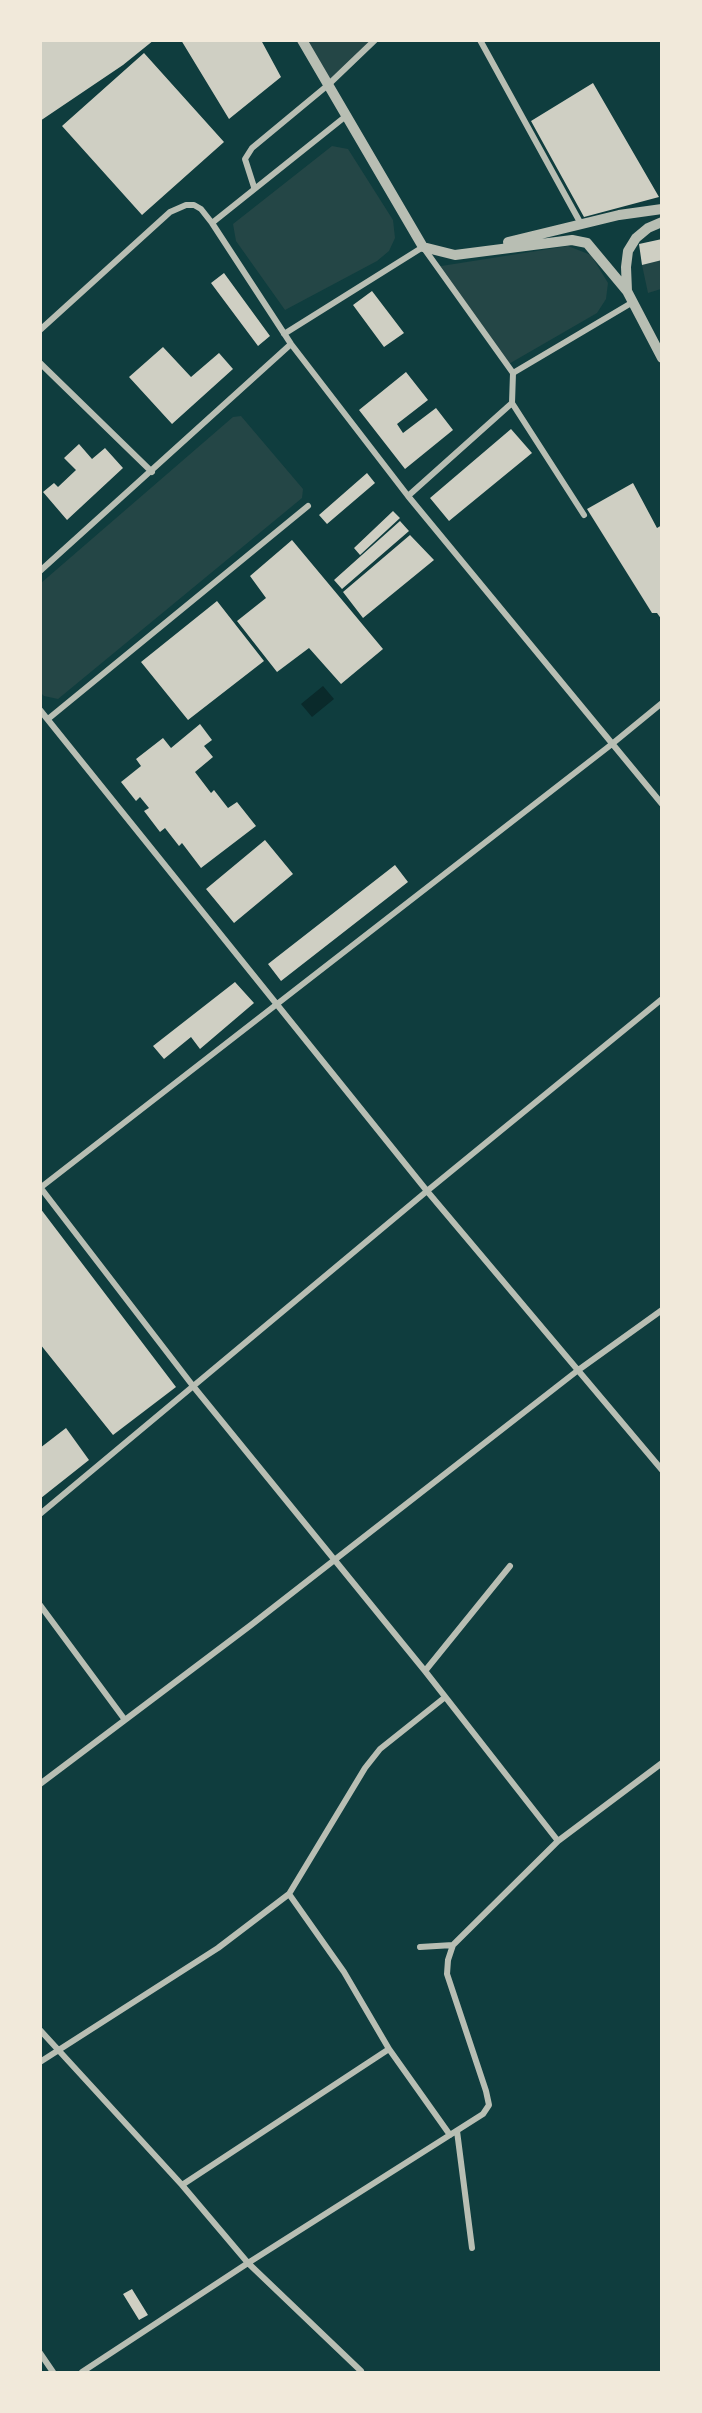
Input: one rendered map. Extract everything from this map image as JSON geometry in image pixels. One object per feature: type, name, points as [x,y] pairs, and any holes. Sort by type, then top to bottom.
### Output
[{"type":"street","points":[[302,40],[423,247],[513,373],[512,404],[584,515]]},
{"type":"street","points":[[254,187],[246,166],[247,154],[328,85],[375,40]]},
{"type":"street","points":[[480,40],[581,224]]},
{"type":"street","points":[[212,223],[254,187],[346,116]]},
{"type":"street","points":[[40,330],[170,212],[186,205],[194,205],[212,223],[291,344],[408,496],[662,804]]},
{"type":"street","points":[[455,255],[538,237],[581,224],[662,209]]},
{"type":"street","points":[[627,291],[628,251],[636,238],[648,228],[662,222]]},
{"type":"street","points":[[284,334],[423,247],[455,255],[572,240],[592,246],[627,291],[662,358]]},
{"type":"street","points":[[513,373],[633,302]]},
{"type":"street","points":[[40,571],[291,344]]},
{"type":"street","points":[[40,363],[152,472]]},
{"type":"street","points":[[408,496],[512,404]]},
{"type":"street","points":[[48,719],[308,506]]},
{"type":"street","points":[[558,1841],[425,1671],[193,1386],[41,1188],[662,703]]},
{"type":"street","points":[[40,710],[427,1191],[662,1470]]},
{"type":"street","points":[[40,1514],[427,1191],[662,999]]},
{"type":"street","points":[[40,1784],[577,1371],[659,1312],[662,1320]]},
{"type":"street","points":[[425,1671],[510,1566]]},
{"type":"street","points":[[40,1605],[125,1720]]},
{"type":"street","points":[[40,2062],[218,1948],[289,1894],[365,1768],[380,1749],[444,1698]]},
{"type":"street","points":[[82,2373],[248,2263],[483,2114],[489,2105],[486,2091],[447,1974],[448,1960],[453,1945],[558,1841],[662,1762]]},
{"type":"street","points":[[289,1894],[344,1972],[389,2049],[450,2135]]},
{"type":"street","points":[[420,1947],[453,1945]]},
{"type":"street","points":[[40,2030],[60,2049],[182,2185],[248,2263],[361,2371]]},
{"type":"street","points":[[182,2185],[389,2049]]},
{"type":"street","points":[[457,2131],[472,2248]]},
{"type":"street","points":[[40,2353],[53,2373]]},
{"type":"shaded area","points":[[302,41],[375,41],[328,85]]},
{"type":"shaded area","points":[[332,146],[348,149],[393,220],[395,238],[389,251],[377,261],[285,310],[236,241],[233,224]]},
{"type":"shaded area","points":[[568,246],[591,255],[608,283],[606,299],[597,313],[507,365],[435,267]]},
{"type":"shaded area","points":[[661,260],[661,289],[648,293],[642,265]]},
{"type":"shaded area","points":[[241,416],[303,489],[302,498],[58,699],[44,696],[40,692],[41,583],[233,417]]},
{"type":"shaded area","points":[[323,686],[334,699],[312,717],[301,704]]},
{"type":"building","points":[[40,40],[154,40],[123,65],[40,121]]},
{"type":"building","points":[[181,40],[261,40],[281,77],[229,119]]},
{"type":"building","points":[[144,53],[224,142],[142,215],[62,126]]},
{"type":"building","points":[[593,83],[659,197],[584,217],[531,121]]},
{"type":"building","points":[[662,239],[662,260],[642,265],[639,244]]},
{"type":"building","points":[[224,273],[270,336],[258,346],[211,283]]},
{"type":"building","points":[[372,291],[404,333],[384,347],[353,305]]},
{"type":"building","points":[[163,347],[191,377],[219,353],[233,369],[172,424],[129,377]]},
{"type":"building","points":[[406,372],[428,400],[397,424],[403,433],[436,408],[453,430],[405,469],[359,410]]},
{"type":"building","points":[[511,429],[532,453],[449,521],[430,498]]},
{"type":"building","points":[[79,444],[92,459],[105,448],[123,468],[67,520],[43,492],[54,483],[58,487],[76,470],[64,458]]},
{"type":"building","points":[[367,473],[375,483],[327,524],[319,515]]},
{"type":"building","points":[[633,483],[657,528],[662,525],[662,620],[657,613],[652,613],[587,509]]},
{"type":"building","points":[[393,511],[400,518],[360,555],[354,548]]},
{"type":"building","points":[[400,521],[409,531],[342,589],[334,580]]},
{"type":"building","points":[[410,535],[434,560],[363,618],[343,592]]},
{"type":"building","points":[[292,540],[383,649],[341,684],[309,648],[277,672],[237,621],[266,598],[250,576]]},
{"type":"building","points":[[217,601],[264,661],[188,720],[141,662]]},
{"type":"building","points":[[200,724],[212,740],[204,746],[213,757],[195,772],[211,793],[214,790],[228,808],[237,802],[256,826],[201,868],[182,843],[179,846],[165,828],[160,832],[144,811],[149,808],[140,797],[136,801],[121,782],[141,766],[136,759],[163,738],[171,748]]},
{"type":"building","points":[[265,840],[293,874],[234,923],[206,889]]},
{"type":"building","points":[[395,865],[408,882],[281,981],[268,964]]},
{"type":"building","points":[[235,982],[254,1003],[200,1049],[191,1037],[164,1059],[153,1046]]},
{"type":"building","points":[[40,1208],[176,1387],[113,1435],[40,1344]]},
{"type":"building","points":[[66,1428],[89,1460],[41,1498],[40,1448]]},
{"type":"building","points":[[132,2289],[148,2315],[139,2320],[123,2294]]}]
